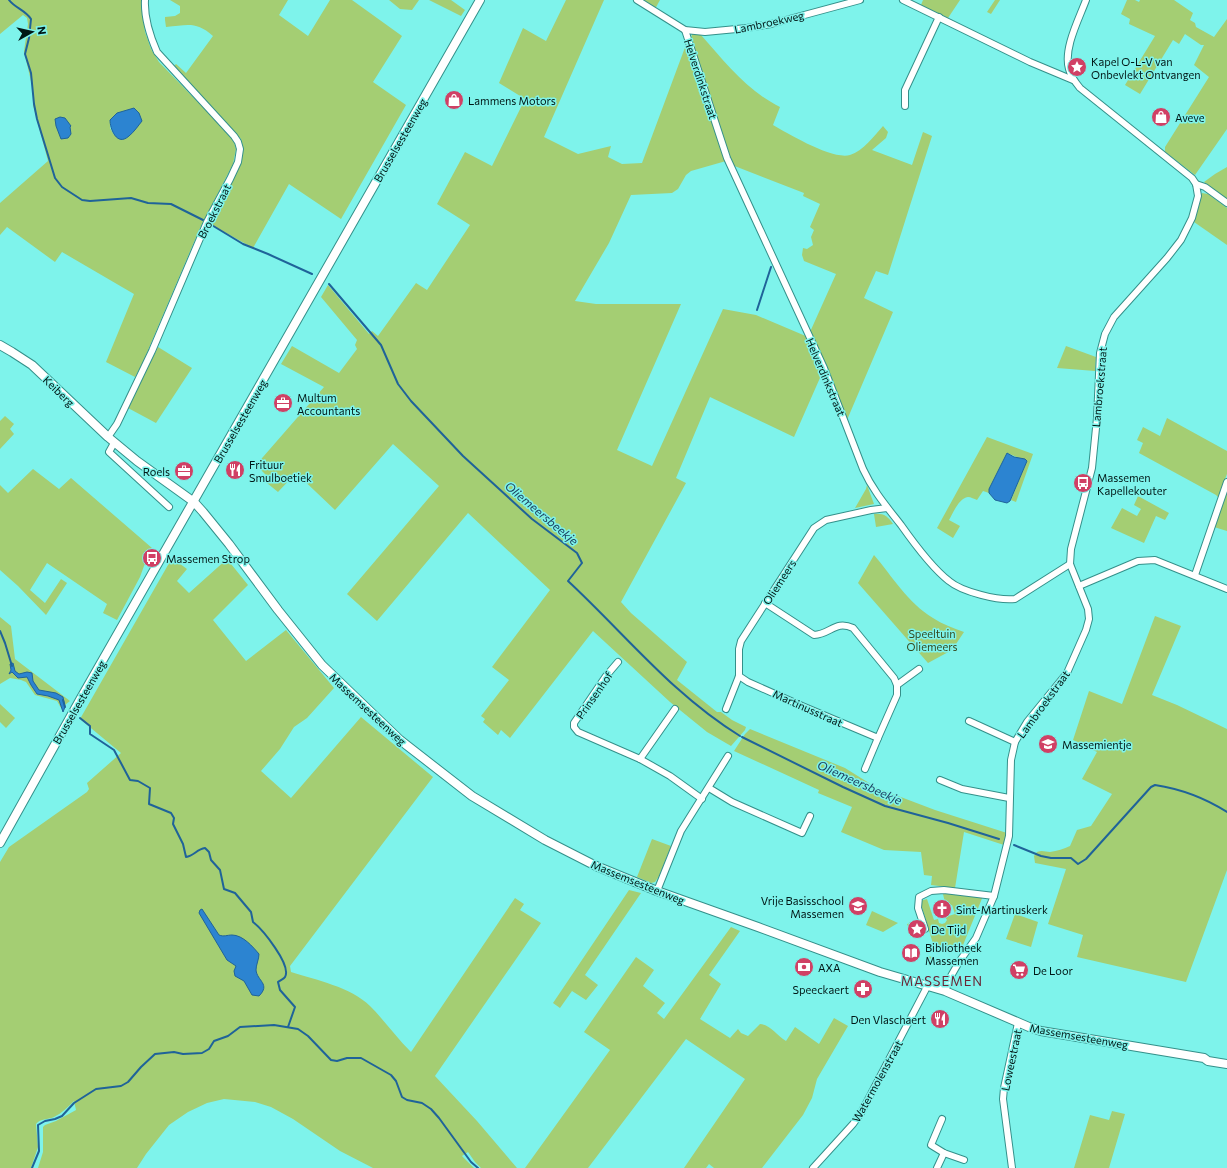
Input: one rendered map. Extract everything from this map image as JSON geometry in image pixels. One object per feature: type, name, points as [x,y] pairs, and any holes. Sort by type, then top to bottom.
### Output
[{"type":"main road","name":"Brusselsesteenweg","points":[[0,843],[81,698],[480,0]]},
{"type":"main road","name":"Keiberg","points":[[0,346],[32,365],[111,440],[137,461],[194,502]]},
{"type":"main road","name":"Massemsesteenweg","points":[[194,502],[229,544],[278,610],[322,665],[400,740],[472,796],[508,819],[596,866],[656,891],[880,972],[945,991],[1018,1024],[1041,1031],[1204,1058],[1214,1057],[1227,1060]]},
{"type":"main road","name":"Massemsesteenweg","points":[[1204,1058],[1208,1061],[1227,1064]]},
{"type":"street","name":"Broekstraat","points":[[111,440],[117,424],[152,351],[204,228],[238,162],[240,149],[234,136],[157,52],[146,18],[145,0]]},
{"type":"street","name":"Lambroekweg","points":[[637,0],[685,30],[705,32],[771,24],[860,0]]},
{"type":"street","points":[[903,0],[1030,62],[1073,80]]},
{"type":"street","points":[[1086,0],[1067,56],[1069,69],[1073,80],[1080,88],[1192,178],[1196,184],[1205,187],[1227,203]]},
{"type":"street","points":[[905,106],[907,85],[939,17]]},
{"type":"street","name":"Helverdinkstraat","points":[[685,30],[727,158],[824,368],[868,480],[887,508],[912,541],[940,573],[948,581],[960,588],[1009,600],[1016,599],[1070,564]]},
{"type":"street","name":"Lambroekstraat","points":[[945,991],[959,962],[976,938],[994,896],[1008,836],[1011,760],[1015,742],[1027,722],[1067,673],[1086,630],[1088,609],[1070,564],[1071,549],[1092,468],[1097,418],[1100,353],[1105,334],[1114,317],[1167,258],[1181,240],[1192,218],[1198,196],[1196,184]]},
{"type":"street","points":[[111,440],[109,452],[169,507]]},
{"type":"street","points":[[1195,575],[1227,482]]},
{"type":"street","name":"Oliemeers","points":[[726,708],[739,676],[739,649],[742,641],[814,528],[826,520],[887,508]]},
{"type":"street","points":[[1079,586],[1138,561],[1155,560],[1227,589]]},
{"type":"street","points":[[765,603],[814,635],[822,635],[838,625],[845,625],[853,628],[894,678],[897,685],[897,695],[865,769]]},
{"type":"street","name":"Prinsenhof","points":[[618,662],[606,676],[574,723],[574,727],[578,732],[640,759],[670,776],[702,799]]},
{"type":"street","points":[[897,685],[919,669]]},
{"type":"street","name":"Martinusstraat","points":[[739,676],[748,682],[878,738]]},
{"type":"street","points":[[640,759],[675,709]]},
{"type":"street","name":"Lambroekstraat","points":[[969,722],[1015,742]]},
{"type":"street","points":[[656,891],[681,832],[728,756]]},
{"type":"street","points":[[940,780],[962,788],[1009,798]]},
{"type":"street","points":[[709,788],[732,802],[802,833],[810,816]]},
{"type":"street","points":[[926,928],[918,908],[920,897],[931,891],[944,890],[994,896]]},
{"type":"street","name":"Watermolenstraat","points":[[813,1168],[854,1124],[861,1113],[928,985]]},
{"type":"street","name":"Loweestraat","points":[[1012,1168],[1003,1099],[1018,1024]]},
{"type":"street","points":[[942,1119],[931,1145],[944,1153],[964,1160]]},
{"type":"street","points":[[937,1168],[944,1153]]},
{"type":"green space","points":[[0,0],[142,0],[145,32],[151,49],[159,62],[219,124],[234,142],[236,149],[233,164],[200,228],[143,362],[135,377],[106,362],[134,294],[62,252],[55,262],[7,227],[0,235],[0,203],[48,161],[33,105],[33,90],[24,51],[28,24],[27,18],[23,15],[0,34]],"holes":[[[134,108],[114,135],[110,128],[110,120]]]},
{"type":"green space","points":[[170,0],[288,0],[279,15],[308,36],[330,0],[352,0],[402,36],[373,82],[406,105],[341,219],[289,184],[253,248],[210,224],[241,161],[243,147],[241,139],[173,67],[176,64],[186,73],[213,36],[202,28],[191,25],[166,27],[165,17],[175,16],[180,13],[180,6]]},
{"type":"green space","points":[[389,0],[419,0],[412,10],[400,9]]},
{"type":"green space","points":[[429,0],[451,0],[465,10],[461,16]]},
{"type":"green space","points":[[566,0],[604,0],[544,137],[578,154],[611,146],[608,157],[622,164],[642,163],[687,42],[726,161],[691,171],[686,175],[678,189],[672,193],[631,195],[609,243],[575,301],[596,304],[681,304],[617,450],[652,466],[723,309],[756,315],[808,337],[823,371],[794,437],[710,397],[676,478],[686,483],[621,602],[631,613],[687,662],[677,680],[717,712],[721,712],[732,720],[746,727],[731,746],[707,732],[670,702],[593,631],[510,738],[501,730],[498,735],[483,722],[485,719],[481,716],[509,680],[492,667],[550,590],[468,513],[377,621],[347,594],[439,486],[393,444],[335,510],[296,473],[278,492],[262,479],[266,475],[256,465],[324,387],[281,364],[292,346],[339,373],[357,349],[355,345],[357,340],[321,297],[328,285],[369,334],[372,331],[378,336],[416,283],[427,290],[470,225],[437,204],[465,152],[492,166],[525,99],[499,83],[523,28],[546,41]]},
{"type":"green space","points":[[641,0],[660,0],[655,9]]},
{"type":"green space","points":[[923,0],[960,0],[948,18],[921,5]]},
{"type":"green space","points":[[995,0],[1000,0],[991,14],[987,12]]},
{"type":"green space","points":[[1127,0],[1135,0],[1139,2],[1140,0],[1174,0],[1193,13],[1190,20],[1195,23],[1196,27],[1214,37],[1227,19],[1227,129],[1195,175],[1165,152],[1165,147],[1209,77],[1194,65],[1204,45],[1201,45],[1185,34],[1179,44],[1173,40],[1140,94],[1125,85],[1155,36],[1129,24],[1130,19],[1121,14]]},
{"type":"green space","points":[[692,34],[701,35],[737,75],[757,93],[780,107],[773,125],[822,150],[842,156],[850,155],[864,147],[883,126],[888,132],[886,138],[872,150],[912,165],[923,132],[932,136],[888,275],[876,271],[864,298],[893,312],[847,420],[828,370],[810,332],[836,274],[804,261],[802,255],[803,248],[807,249],[813,245],[811,237],[814,230],[810,227],[820,204],[803,196],[804,193],[732,165],[691,39]]},
{"type":"green space","points":[[1227,167],[1227,200],[1204,182]]},
{"type":"green space","points":[[1202,193],[1208,194],[1227,208],[1227,245],[1194,222]]},
{"type":"green space","points":[[1066,346],[1096,357],[1095,371],[1057,368]]},
{"type":"green space","points":[[158,347],[192,368],[156,423],[128,408]]},
{"type":"green space","points":[[5,416],[14,424],[10,429],[14,434],[0,449],[0,421]]},
{"type":"green space","points":[[1167,418],[1227,451],[1227,474],[1218,497],[1139,453],[1143,443],[1137,440],[1143,427],[1160,436]]},
{"type":"green space","points":[[987,437],[1033,454],[1016,502],[1011,500],[1027,461],[1007,453],[989,489],[989,493],[983,491],[977,500],[969,497],[965,498],[957,506],[949,520],[960,526],[953,538],[937,528]]},
{"type":"green space","points":[[33,469],[59,489],[71,478],[152,548],[140,577],[117,620],[103,613],[107,604],[47,563],[30,590],[45,603],[61,579],[67,583],[46,615],[0,570],[0,485],[8,493]]},
{"type":"green space","points":[[867,485],[874,504],[855,508],[866,489]]},
{"type":"green space","points":[[1227,491],[1227,531],[1214,527]]},
{"type":"green space","points":[[1138,496],[1169,513],[1165,520],[1156,516],[1144,543],[1111,528],[1122,508],[1137,516],[1141,509],[1134,505]]},
{"type":"green space","points":[[874,514],[885,516],[893,524],[876,527]]},
{"type":"green space","name":"Speeltuin Oliemeers","points":[[874,555],[908,597],[924,612],[948,626],[964,632],[952,650],[928,663],[858,583]]},
{"type":"green space","points":[[172,558],[187,569],[177,581],[189,593],[227,559],[248,585],[213,620],[246,661],[286,630],[334,688],[307,718],[294,727],[280,749],[261,771],[291,798],[361,717],[433,777],[290,966],[291,972],[333,985],[362,999],[375,1011],[411,1052],[515,898],[524,904],[520,910],[541,923],[435,1076],[477,1121],[517,1168],[481,1168],[468,1152],[462,1156],[474,1168],[373,1168],[340,1151],[293,1119],[271,1107],[255,1102],[224,1099],[207,1103],[188,1112],[169,1125],[137,1168],[38,1168],[43,1152],[43,1127],[76,1110],[74,1101],[65,1110],[57,1115],[44,1119],[36,1124],[38,1147],[31,1168],[0,1168],[0,862],[9,847],[87,792],[89,789],[87,783],[121,753],[80,719]]},
{"type":"green space","points":[[1155,616],[1181,626],[1152,695],[1177,705],[1227,729],[1227,870],[1186,982],[1077,957],[1083,935],[1048,924],[1066,869],[1035,863],[1034,856],[1039,851],[1053,852],[1070,846],[1077,830],[1091,826],[1112,794],[1082,779],[1097,752],[1073,740],[1089,691],[1122,704]]},
{"type":"green space","points":[[0,617],[11,626],[15,659],[70,701],[61,708],[57,701],[35,695],[26,682],[21,680],[10,678],[0,684]]},
{"type":"green space","points":[[0,704],[15,718],[6,728],[0,722]]},
{"type":"green space","points":[[750,729],[845,768],[877,788],[935,810],[1007,833],[1004,845],[964,832],[955,888],[931,885],[932,876],[924,875],[921,852],[884,850],[841,832],[852,807],[818,793],[819,790],[734,751]]},
{"type":"green space","points":[[652,839],[671,846],[659,876],[655,882],[651,883],[637,877]]},
{"type":"green space","points":[[629,890],[641,893],[585,975],[598,985],[586,1000],[572,991],[560,1008],[553,1003]]},
{"type":"green space","points":[[953,892],[983,896],[961,950],[956,951],[934,947],[920,901],[927,899],[934,920],[938,919],[939,923],[942,924],[947,920],[945,917],[955,914],[952,905],[946,907],[943,894]]},
{"type":"green space","points":[[872,911],[898,923],[883,932],[866,925]]},
{"type":"green space","points":[[1015,914],[1038,922],[1031,947],[1006,939]]},
{"type":"green space","points":[[919,921],[921,927],[919,938],[912,937],[907,924]]},
{"type":"green space","points":[[731,927],[740,931],[709,975],[721,984],[700,1019],[730,1038],[738,1029],[741,1033],[748,1036],[760,1024],[767,1026],[786,1041],[795,1027],[819,1044],[834,1018],[848,1026],[817,1079],[812,1098],[803,1115],[762,1168],[714,1168],[709,1164],[706,1168],[684,1168],[745,1079],[686,1039],[588,1168],[525,1168],[610,1050],[584,1032],[636,957],[654,970],[643,986],[665,1003],[657,1013],[664,1019]]},
{"type":"green space","points":[[930,956],[935,961],[930,966],[925,961]]},
{"type":"green space","points":[[1112,1111],[1125,1114],[1109,1168],[1074,1168],[1090,1115],[1109,1120]]},
{"type":"water","points":[[134,108],[139,113],[142,121],[125,139],[118,138],[115,136],[111,128],[110,120],[117,113]]},
{"type":"water","points":[[60,117],[65,118],[71,126],[71,134],[68,138],[61,139],[56,126],[55,119]]},
{"type":"water","points":[[1007,453],[1027,461],[1010,501],[1007,503],[995,500],[989,493],[989,489]]},
{"type":"water","points":[[13,663],[15,671],[19,674],[27,672],[32,673],[33,681],[39,690],[56,693],[63,697],[65,707],[63,712],[59,700],[37,694],[27,677],[18,678],[12,672],[9,674],[11,670],[10,664]]},
{"type":"water","points":[[202,909],[219,935],[232,935],[240,937],[259,954],[256,970],[264,985],[264,988],[259,996],[252,995],[244,981],[235,976],[234,971],[236,966],[227,960],[199,913]]},
{"type":"waterway","name":"Oliemeersbeekje","points":[[9,0],[26,13],[31,19],[29,38],[25,54],[31,73],[34,104],[37,119],[55,178],[62,187],[82,200],[90,201],[131,198],[148,203],[171,204],[203,220]]},
{"type":"waterway","name":"Oliemeersbeekje","points":[[210,224],[243,244],[312,274]]},
{"type":"waterway","points":[[757,310],[771,267]]},
{"type":"waterway","name":"Oliemeersbeekje","points":[[329,284],[381,345],[398,384],[411,401],[463,456],[532,519],[577,553],[582,563],[568,581],[671,683],[716,720],[740,736]]},
{"type":"waterway","points":[[0,631],[12,666]]},
{"type":"waterway","points":[[63,700],[65,707]]},
{"type":"waterway","points":[[80,718],[90,726],[90,734],[114,750],[130,780],[138,781],[150,788],[149,804],[171,813],[174,818],[173,824],[183,844],[186,857],[205,848],[209,852],[211,860],[220,870],[224,889],[235,893],[251,912],[253,922],[275,948],[284,964],[286,971],[285,977],[278,982],[280,990],[295,1007],[288,1027]]},
{"type":"waterway","name":"Oliemeersbeekje","points":[[742,737],[885,806],[999,839]]},
{"type":"waterway","name":"Oliemeersbeekje","points":[[1014,845],[1041,856],[1051,858],[1071,858],[1078,864],[1086,859],[1151,787],[1155,785],[1192,795],[1210,802],[1227,812]]},
{"type":"waterway","points":[[32,1168],[39,1151],[38,1125],[45,1121],[62,1116],[74,1103],[96,1089],[121,1086],[128,1082],[155,1054],[174,1052],[183,1054],[202,1053],[209,1049],[214,1041],[228,1036],[240,1027],[274,1025],[298,1029],[308,1036],[331,1060],[337,1061],[347,1058],[361,1058],[391,1075],[396,1081],[402,1097],[407,1100],[422,1103],[431,1109],[471,1162],[478,1168]]},
{"type":"place","name":"Kapel O-L-V van Onbevlekt Ontvangen","points":[[1077,67]]},
{"type":"place","name":"Lammens Motors","points":[[454,100]]},
{"type":"place","name":"Aveve","points":[[1161,117]]},
{"type":"place","name":"Multum Accountants","points":[[283,403]]},
{"type":"place","name":"Frituur Smulboetiek","points":[[235,470]]},
{"type":"place","name":"Roels","points":[[184,471]]},
{"type":"place","name":"Massemen Kapellekouter","points":[[1083,483]]},
{"type":"place","name":"Massemen Strop","points":[[152,558]]},
{"type":"place","name":"Massemientje","points":[[1048,744]]},
{"type":"place","name":"Vrije Basisschool Massemen","points":[[858,906]]},
{"type":"place","name":"Sint-Martinuskerk","points":[[942,909]]},
{"type":"place","name":"De Tijd","points":[[917,929]]},
{"type":"place","name":"Bibliotheek Massemen","points":[[911,953]]},
{"type":"place","name":"AXA","points":[[804,967]]},
{"type":"place","name":"De Loor","points":[[1019,970]]},
{"type":"place","name":"Speeckaert","points":[[863,989]]},
{"type":"place","name":"Den Vlaschaert","points":[[940,1019]]},
{"type":"district","name":"MASSEMEN","points":[[942,981]]}]
